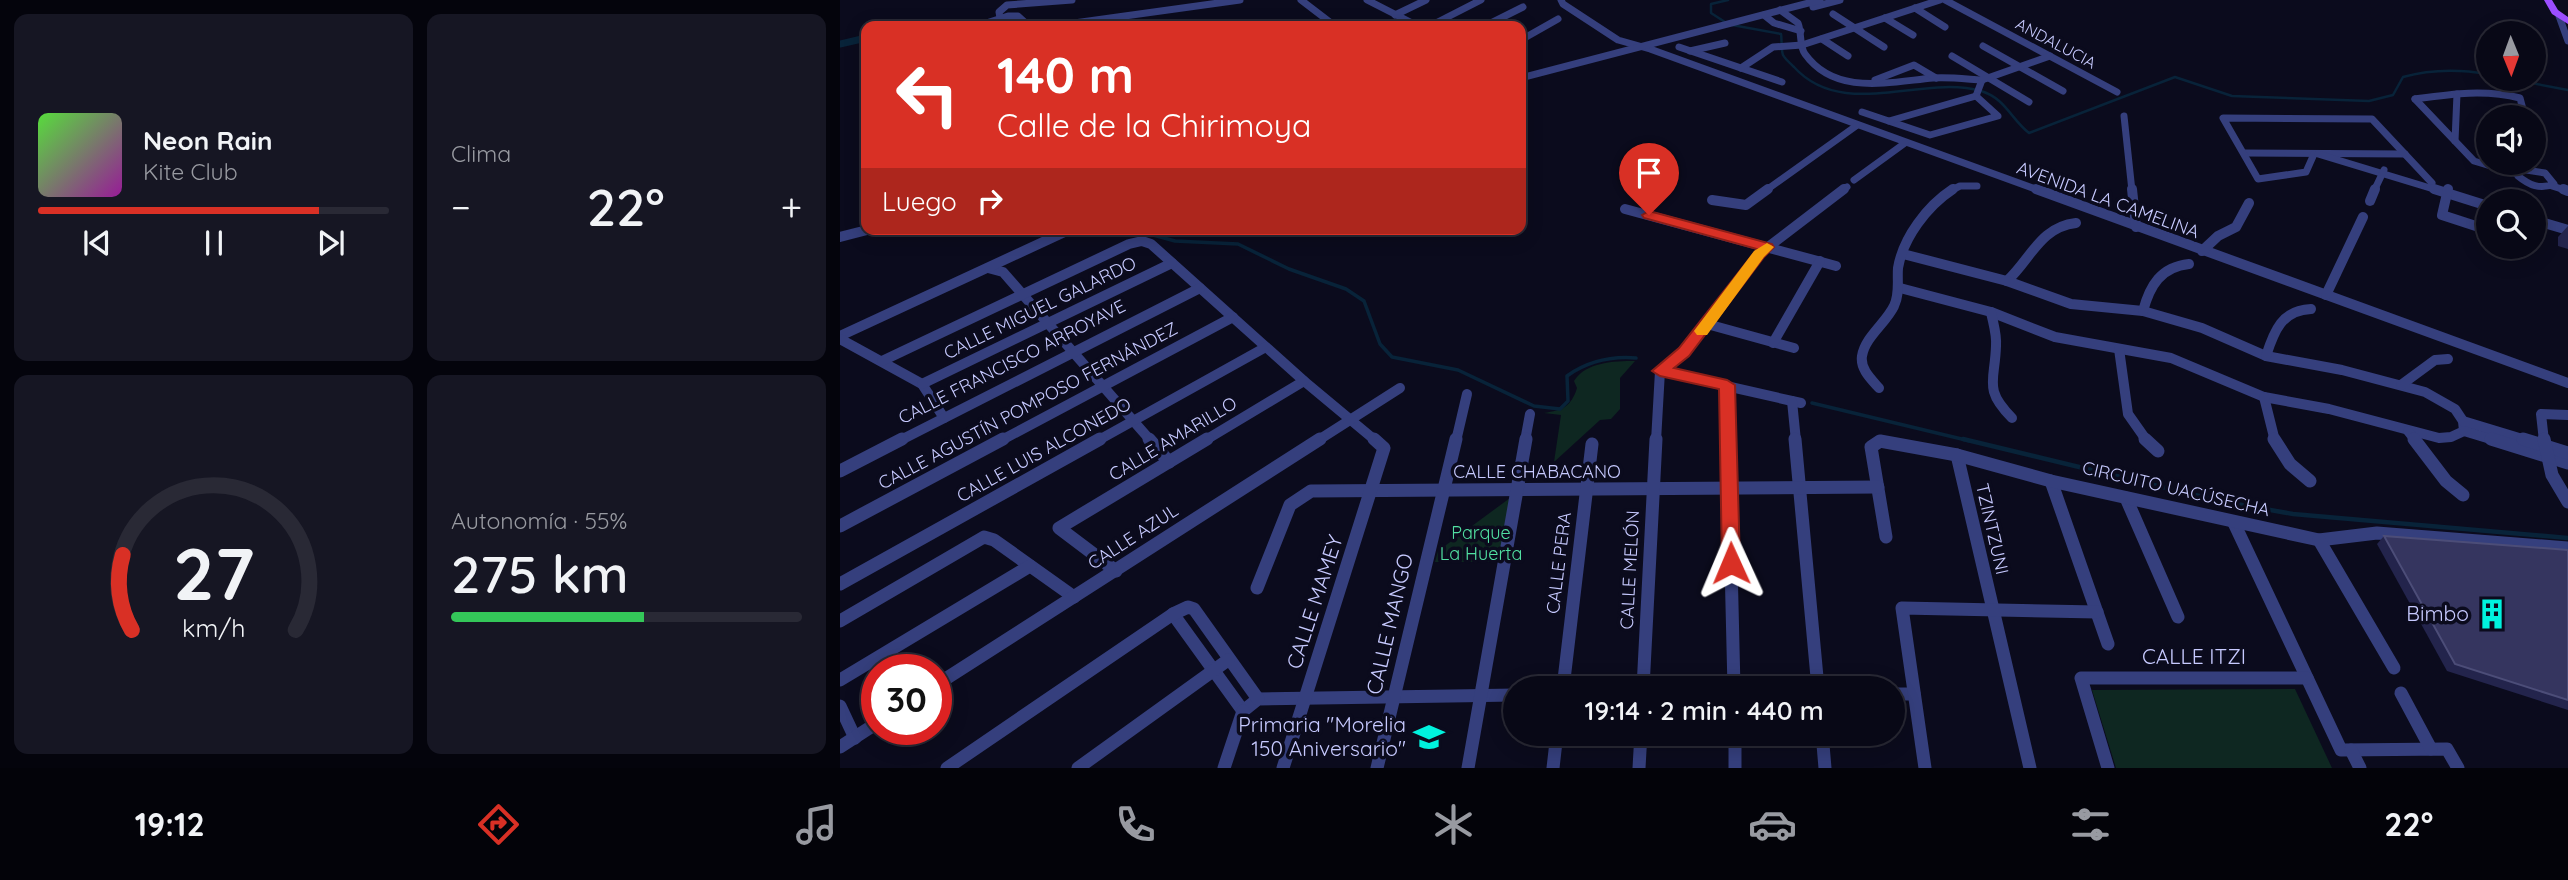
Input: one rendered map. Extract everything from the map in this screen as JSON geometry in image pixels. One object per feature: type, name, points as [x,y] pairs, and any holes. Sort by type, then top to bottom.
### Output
[{"type":"main road","points":[[2550,0],[2568,10]]},
{"type":"main road","points":[[2550,0],[2564,19]]},
{"type":"street","points":[[1000,18],[999,12],[1007,5],[1072,0],[1073,13]]},
{"type":"street","points":[[1151,0],[1154,11]]},
{"type":"street","points":[[1082,21],[1240,0]]},
{"type":"street","points":[[1301,0],[1328,21]]},
{"type":"street","points":[[1367,0],[1408,21]]},
{"type":"street","points":[[1395,15],[1426,0]]},
{"type":"street","points":[[1440,21],[1481,0]]},
{"type":"street","points":[[1562,0],[1563,4],[1618,40],[1637,47]]},
{"type":"street","points":[[1768,18],[1820,0]]},
{"type":"street","points":[[1526,77],[1637,47],[1840,0]]},
{"type":"street","points":[[1741,68],[1777,46],[1798,45],[1822,39],[1943,0]]},
{"type":"street","name":"ANDALUCIA","points":[[1943,0],[2116,92]]},
{"type":"street","points":[[1495,21],[1523,7]]},
{"type":"street","points":[[1915,8],[1945,27]]},
{"type":"street","points":[[1787,13],[1804,39],[1798,45]]},
{"type":"street","points":[[1833,15],[1884,47]]},
{"type":"street","points":[[991,21],[1018,16],[1024,21]]},
{"type":"street","points":[[1768,18],[1801,31]]},
{"type":"street","points":[[1885,18],[1913,35]]},
{"type":"street","points":[[1526,37],[1558,19]]},
{"type":"street","points":[[2564,19],[2568,41]]},
{"type":"street","points":[[1650,49],[1731,25]]},
{"type":"street","points":[[1822,39],[1848,56]]},
{"type":"street","points":[[1690,51],[1721,43],[1726,45],[1709,57]]},
{"type":"street","points":[[1798,45],[1821,72],[1835,79],[1866,83],[1936,78],[1980,86],[2029,102]]},
{"type":"street","points":[[1983,46],[2063,91]]},
{"type":"street","name":"AVENIDA LA CAMELINA","points":[[1637,47],[1650,49],[2568,383]]},
{"type":"street","points":[[1679,47],[1782,82]]},
{"type":"street","points":[[1862,111],[1930,135],[1998,116],[1980,86],[1952,56]]},
{"type":"street","points":[[1889,121],[2050,56]]},
{"type":"street","points":[[1866,83],[1914,65],[1936,78]]},
{"type":"street","points":[[2476,162],[2415,99],[2482,89],[2520,97],[2522,105]]},
{"type":"street","points":[[2455,141],[2457,94]]},
{"type":"street","points":[[2124,116],[2136,227]]},
{"type":"street","points":[[2316,154],[2306,172],[2258,178],[2223,118],[2372,119],[2432,183]]},
{"type":"street","points":[[1712,200],[1746,205],[1857,126]]},
{"type":"street","points":[[1660,371],[1676,360],[1707,324],[1759,254],[1905,143]]},
{"type":"street","points":[[2244,153],[2405,154]]},
{"type":"street","points":[[2316,154],[2476,198]]},
{"type":"street","points":[[2330,154],[2383,172],[2432,183],[2476,202]]},
{"type":"street","points":[[2370,201],[2383,172]]},
{"type":"street","points":[[2518,175],[2531,184],[2568,184]]},
{"type":"street","points":[[2545,175],[2568,191]]},
{"type":"street","points":[[1879,388],[1865,376],[1861,352],[1868,338],[1895,305],[1900,288],[1898,270],[1914,230],[1934,204],[1954,189],[1976,186]]},
{"type":"street","points":[[2448,191],[2442,215],[2476,226]]},
{"type":"street","points":[[2202,251],[2218,236],[2235,227],[2249,203]]},
{"type":"street","points":[[1625,209],[1836,266]]},
{"type":"street","points":[[2326,295],[2363,218]]},
{"type":"street","points":[[2546,218],[2568,224]]},
{"type":"street","points":[[2007,281],[2018,272],[2036,244],[2053,227],[2076,223]]},
{"type":"street","points":[[2546,224],[2568,230]]},
{"type":"street","points":[[840,237],[861,232]]},
{"type":"street","points":[[840,337],[1058,235]]},
{"type":"street","points":[[882,361],[1129,244],[1142,241],[1151,244],[1351,421]]},
{"type":"street","points":[[1903,254],[2007,281],[2071,304],[2143,311],[2202,328],[2266,356],[2342,370],[2401,385],[2441,398],[2455,409],[2463,426],[2547,453],[2568,463]]},
{"type":"street","points":[[1003,272],[1008,259]]},
{"type":"street","points":[[1773,343],[1819,261]]},
{"type":"street","name":"CALLE MIGUEL GALARDO","points":[[922,384],[1172,263]]},
{"type":"street","points":[[2143,311],[2148,289],[2154,279],[2175,265],[2189,264]]},
{"type":"street","points":[[988,268],[1003,272],[1169,462]]},
{"type":"street","name":"CALLE FRANCISCO ARROYAVE","points":[[840,471],[1200,288]]},
{"type":"street","points":[[1900,288],[1991,312],[2055,337],[2171,358],[2264,397],[2353,415],[2439,438],[2451,438],[2463,426]]},
{"type":"street","points":[[2266,356],[2278,324],[2297,310],[2311,309]]},
{"type":"street","points":[[1991,312],[1997,349],[1990,376],[1990,389],[1997,404],[2012,418]]},
{"type":"street","name":"CALLE AGUSTÍN POMPOSO FERNÁNDEZ","points":[[840,526],[1233,317]]},
{"type":"street","points":[[1707,324],[1794,348]]},
{"type":"street","points":[[840,337],[922,384],[944,418]]},
{"type":"street","name":"CALLE LUIS ALCONEDO","points":[[840,584],[1266,347]]},
{"type":"street","points":[[2119,349],[2124,366],[2124,405],[2129,420],[2138,434],[2158,451]]},
{"type":"street","points":[[2401,385],[2435,360],[2448,359]]},
{"type":"street","points":[[1660,371],[1797,402],[1800,488],[1817,676]]},
{"type":"street","name":"CALLE MELÓN","points":[[1644,676],[1660,371]]},
{"type":"street","name":"CALLE AMARILLO","points":[[1116,571],[1059,528],[1304,381]]},
{"type":"street","points":[[1727,385],[1734,676]]},
{"type":"street","name":"CALLE AZUL","points":[[952,675],[1400,388]]},
{"type":"street","name":"CALLE MANGO","points":[[1377,768],[1467,394]]},
{"type":"street","points":[[2264,397],[2272,438],[2293,470],[2310,481]]},
{"type":"street","points":[[1468,768],[1530,414]]},
{"type":"street","points":[[2568,415],[2541,414],[2553,483],[2559,494],[2568,502]]},
{"type":"street","name":"CALLE MAMEY","points":[[1283,768],[1384,449],[1351,421]]},
{"type":"street","points":[[2408,431],[2446,481],[2463,495]]},
{"type":"street","name":"CIRCUITO UACÚSECHA","points":[[1886,537],[1871,447],[1880,442],[1957,455],[2051,481],[2319,540],[2376,533],[2568,548]]},
{"type":"street","name":"CALLE PERA","points":[[1564,676],[1592,444]]},
{"type":"street","points":[[2547,453],[2568,453]]},
{"type":"street","name":"TZINTZUNI","points":[[1957,455],[2030,768]]},
{"type":"street","points":[[2051,481],[2108,644]]},
{"type":"street","name":"CALLE CHABACANO","points":[[1257,588],[1290,505],[1311,491],[1878,487]]},
{"type":"street","points":[[2126,498],[2178,617]]},
{"type":"street","points":[[2234,523],[2341,750],[2447,749],[2458,768]]},
{"type":"street","points":[[840,621],[984,537],[994,540],[1074,597]]},
{"type":"street","points":[[2319,540],[2395,668]]},
{"type":"street","points":[[840,680],[1030,566]]},
{"type":"street","points":[[947,768],[1173,614],[1188,607],[1194,609],[1228,660],[1258,698]]},
{"type":"street","points":[[1925,768],[1902,608],[2097,611]]},
{"type":"street","points":[[1173,614],[1243,711]]},
{"type":"street","points":[[1078,768],[1228,660]]},
{"type":"street","name":"CALLE ITZI","points":[[2108,768],[2081,678],[2307,678]]},
{"type":"street","points":[[2401,693],[2431,749]]},
{"type":"street","points":[[1905,694],[1914,694]]},
{"type":"street","points":[[1224,768],[1243,711],[1258,698],[1503,695]]},
{"type":"street","points":[[840,706],[855,737]]},
{"type":"street","points":[[840,747],[861,733]]},
{"type":"street","points":[[1553,768],[1556,746]]},
{"type":"street","points":[[1639,768],[1640,746]]},
{"type":"street","points":[[1735,746],[1735,768]]},
{"type":"street","points":[[1823,746],[1825,768]]},
{"type":"street","points":[[2351,750],[2360,768]]},
{"type":"green space","points":[[1635,361],[1620,378],[1620,409],[1611,419],[1600,420],[1554,462],[1561,415],[1544,413],[1561,409],[1569,403],[1577,388],[1574,381],[1593,366]]},
{"type":"green space","name":"Parque La Huerta","points":[[1510,498],[1498,562],[1435,562],[1438,551]]},
{"type":"green space","points":[[2295,689],[2332,768],[2116,768],[2092,690]]},
{"type":"building","name":"Bimbo","points":[[2384,536],[2568,550],[2568,700],[2455,664]]},
{"type":"waterway","points":[[1725,22],[1711,13],[1711,4],[1728,0]]},
{"type":"waterway","points":[[1732,25],[1781,34],[1784,57],[1814,83],[1836,91],[1859,94],[1958,87],[1981,91],[2002,104],[2029,133],[2175,77],[2232,96],[2369,101],[2393,95],[2403,77],[2414,74],[2445,71],[2476,72]]},
{"type":"waterway","points":[[840,44],[861,39]]},
{"type":"waterway","points":[[2546,86],[2568,90]]},
{"type":"waterway","points":[[1153,235],[1175,241],[1238,244],[1289,269],[1346,289],[1364,301],[1380,344],[1392,357],[1458,370],[1534,406],[1560,409],[1568,401],[1567,376],[1591,363],[1636,358]]},
{"type":"waterway","points":[[1812,403],[1970,441]]},
{"type":"waterway","points":[[1963,439],[2220,501],[2293,514],[2568,538]]},
{"type":"slow traffic","points":[[1702,331],[1767,247]]},
{"type":"place","name":"Bimbo","points":[[2492,614]]},
{"type":"place","name":"Primaria \"Morelia 150 Aniversario\"","points":[[1429,737]]},
{"type":"route","points":[[1649,215],[1767,247],[1684,352],[1660,371],[1727,385],[1731,563]]}]
